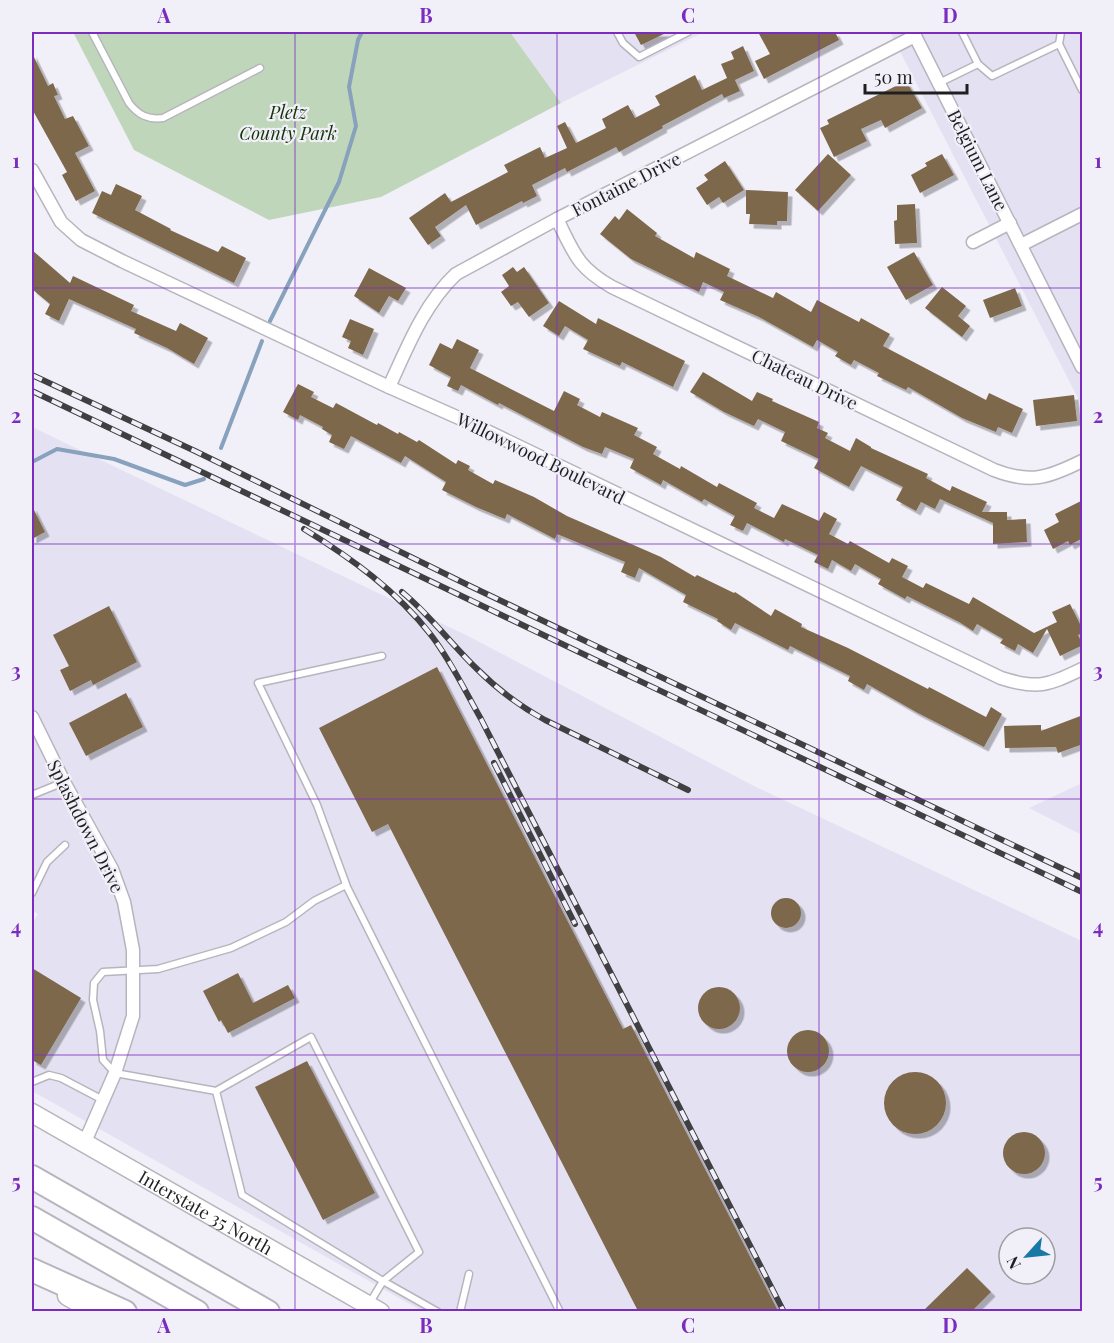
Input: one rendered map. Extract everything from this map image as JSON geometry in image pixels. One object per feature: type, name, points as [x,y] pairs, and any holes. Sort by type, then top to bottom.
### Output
[{"type":"highway","points":[[32,1178],[268,1311]]},
{"type":"highway","points":[[32,1218],[197,1311]]},
{"type":"highway","points":[[32,1270],[125,1311]]},
{"type":"main road","name":"Interstate 35 North","points":[[32,1113],[374,1308]]},
{"type":"main road","points":[[32,1275],[95,1311]]},
{"type":"street","name":"Belgium Lane","points":[[914,34],[1083,367]]},
{"type":"street","name":"Fontaine Drive","points":[[389,387],[419,324],[445,284],[456,274],[488,255],[914,34]]},
{"type":"street","name":"Willowwood Boulevard","points":[[32,170],[61,222],[81,240],[389,387],[468,422],[1001,678],[1034,686],[1050,684],[1083,669]]},
{"type":"street","points":[[1021,245],[1083,214]]},
{"type":"street","name":"Chateau Drive","points":[[557,219],[582,266],[612,287],[994,470],[1010,476],[1030,479],[1058,474],[1083,461]]},
{"type":"street","name":"Belgium Lane","points":[[973,242],[1010,223]]},
{"type":"street","name":"Splashdown Drive","points":[[32,717],[64,782],[112,869],[130,926],[133,1016],[115,1073],[84,1144]]},
{"type":"lane","points":[[92,32],[135,112],[153,119],[163,118],[260,68]]},
{"type":"lane","points":[[617,32],[622,43],[639,57],[688,32]]},
{"type":"lane","points":[[962,32],[978,64],[992,76],[1059,44]]},
{"type":"lane","points":[[1061,32],[1059,44],[1083,90]]},
{"type":"lane","points":[[939,83],[978,64]]},
{"type":"lane","points":[[382,656],[258,683],[317,805],[346,885],[560,1311]]},
{"type":"lane","points":[[32,795],[64,782]]},
{"type":"lane","points":[[32,892],[47,862],[65,845]]},
{"type":"lane","points":[[346,885],[314,901],[286,922],[231,948],[158,969],[103,972],[94,983],[93,1000],[100,1031],[103,1060],[115,1073],[216,1091],[312,1037],[419,1252],[383,1281],[374,1308]]},
{"type":"lane","points":[[32,1082],[49,1075],[61,1078],[103,1100]]},
{"type":"lane","points":[[216,1091],[242,1195],[383,1281],[438,1311]]},
{"type":"lane","points":[[460,1311],[469,1274]]},
{"type":"shaded area","points":[[510,32],[704,32],[561,103]]},
{"type":"shaded area","points":[[890,32],[1082,32],[1082,406]]},
{"type":"shaded area","points":[[32,427],[468,636],[754,786],[1082,941],[1082,1311],[422,1311],[32,1091],[32,924],[38,914],[32,910]]},
{"type":"shaded area","points":[[1082,783],[1082,835],[1029,808]]},
{"type":"green space","name":"Pletz County Park","points":[[73,32],[510,32],[561,103],[381,197],[269,220],[134,150]]},
{"type":"building","points":[[634,32],[668,32],[641,45]]},
{"type":"building","points":[[758,32],[835,32],[839,40],[764,79],[755,61],[770,54]]},
{"type":"building","points":[[743,46],[754,71],[735,80],[740,91],[724,98],[722,94],[619,152],[616,147],[567,172],[565,168],[532,185],[537,196],[523,203],[522,201],[476,225],[466,205],[435,227],[441,236],[428,245],[409,218],[445,193],[451,202],[508,172],[504,165],[540,147],[545,158],[567,148],[557,126],[565,122],[576,143],[606,128],[602,119],[628,105],[635,118],[660,105],[655,96],[695,75],[702,90],[727,78],[721,64],[734,59],[731,52]]},
{"type":"building","points":[[32,53],[48,86],[53,83],[58,95],[54,96],[65,119],[73,116],[89,146],[75,153],[95,191],[76,201],[62,175],[67,172],[32,109]]},
{"type":"building","points":[[906,81],[922,108],[885,128],[881,120],[861,129],[867,141],[834,157],[820,128],[829,124],[827,120]]},
{"type":"building","points":[[828,154],[851,175],[818,211],[795,190]]},
{"type":"building","points":[[942,154],[954,175],[920,193],[911,175],[927,166],[925,163]]},
{"type":"building","points":[[725,161],[744,190],[723,203],[719,197],[707,205],[696,188],[708,180],[704,175]]},
{"type":"building","points":[[116,184],[142,196],[135,210],[170,230],[218,252],[222,246],[246,258],[234,283],[92,213],[102,191],[111,195]]},
{"type":"building","points":[[746,190],[788,192],[787,221],[777,221],[777,225],[749,224],[750,214],[746,214]]},
{"type":"building","points":[[915,204],[917,243],[895,244],[894,221],[897,220],[897,205]]},
{"type":"building","points":[[627,209],[657,233],[655,236],[694,258],[696,252],[730,269],[727,276],[773,298],[776,292],[811,312],[817,300],[859,322],[861,318],[890,334],[883,346],[986,400],[989,393],[1023,409],[1012,433],[998,427],[996,432],[962,418],[908,387],[906,390],[877,376],[879,373],[854,360],[851,365],[835,356],[838,352],[817,340],[813,347],[759,317],[720,300],[724,292],[703,282],[699,292],[631,259],[600,234],[615,216],[619,220]]},
{"type":"building","points":[[32,250],[70,283],[73,276],[134,305],[131,311],[176,331],[180,323],[208,338],[194,364],[167,348],[134,333],[136,329],[69,299],[59,321],[45,314],[50,304],[32,289]]},
{"type":"building","points":[[914,252],[933,285],[906,300],[887,267]]},
{"type":"building","points":[[513,267],[517,272],[524,267],[549,303],[529,317],[518,302],[511,306],[501,292],[509,286],[502,275]]},
{"type":"building","points":[[369,268],[406,288],[398,301],[389,296],[379,313],[354,296]]},
{"type":"building","points":[[942,287],[966,306],[958,316],[970,326],[962,337],[925,308]]},
{"type":"building","points":[[1015,288],[1022,306],[990,318],[983,300]]},
{"type":"building","points":[[559,301],[596,324],[598,318],[685,361],[673,387],[622,362],[620,366],[583,349],[588,340],[565,326],[559,336],[543,326]]},
{"type":"building","points":[[350,319],[374,329],[363,355],[348,348],[351,341],[342,337]]},
{"type":"building","points":[[457,339],[479,350],[470,368],[554,411],[564,391],[580,399],[577,405],[600,417],[602,412],[638,428],[634,435],[657,447],[653,454],[680,469],[681,466],[717,487],[719,483],[757,503],[754,508],[774,518],[782,504],[819,521],[824,512],[837,519],[829,534],[848,544],[850,541],[889,563],[892,558],[908,566],[902,577],[923,588],[926,583],[969,604],[973,597],[1034,633],[1057,622],[1052,612],[1070,604],[1083,630],[1083,633],[1078,635],[1083,645],[1060,656],[1047,629],[1033,653],[1018,644],[1015,651],[1000,643],[1003,639],[977,624],[973,631],[907,596],[905,599],[878,584],[881,579],[855,564],[851,571],[832,560],[828,569],[814,562],[818,555],[785,539],[784,542],[747,523],[743,531],[730,525],[735,516],[704,499],[702,502],[663,480],[661,485],[630,468],[634,459],[605,447],[602,454],[583,447],[461,385],[458,391],[447,386],[451,377],[429,365],[440,343],[452,349]]},
{"type":"building","points":[[703,372],[752,401],[757,392],[819,422],[817,428],[828,433],[825,438],[850,451],[856,438],[871,448],[928,474],[926,478],[950,491],[952,486],[987,502],[982,512],[1007,512],[1007,520],[1026,519],[1027,542],[993,544],[993,523],[940,499],[935,509],[921,502],[916,511],[896,500],[903,487],[861,466],[849,487],[814,468],[819,459],[781,441],[785,432],[758,419],[754,426],[690,392]]},
{"type":"building","points":[[298,384],[314,392],[311,397],[333,408],[336,403],[377,425],[378,423],[417,442],[419,440],[456,464],[458,460],[470,466],[468,470],[493,484],[495,480],[534,497],[567,516],[661,557],[695,577],[697,575],[735,592],[771,616],[775,609],[802,624],[801,627],[928,689],[929,687],[986,717],[991,707],[1002,714],[984,747],[867,684],[864,690],[848,681],[850,676],[790,646],[788,650],[735,623],[731,630],[717,621],[718,619],[683,602],[686,595],[639,568],[635,578],[621,572],[625,562],[557,534],[555,539],[507,514],[505,519],[442,490],[446,482],[405,456],[401,463],[351,436],[344,449],[329,442],[332,435],[322,429],[323,427],[300,415],[298,420],[283,412]]},
{"type":"building","points":[[1074,395],[1077,421],[1036,426],[1033,400]]},
{"type":"building","points":[[1083,500],[1083,538],[1070,545],[1068,541],[1053,549],[1044,530],[1059,522],[1055,514]]},
{"type":"building","points":[[32,506],[45,532],[32,539]]},
{"type":"building","points":[[109,606],[137,662],[93,685],[91,680],[70,691],[60,670],[69,666],[53,635]]},
{"type":"building","points":[[437,667],[623,1029],[631,1025],[778,1311],[638,1311],[388,824],[372,832],[319,728]]},
{"type":"building","points":[[126,693],[143,727],[86,756],[69,723]]},
{"type":"building","points":[[1083,715],[1083,744],[1058,753],[1056,747],[1005,748],[1004,726],[1041,725],[1041,731]]},
{"type":"building","points":[[786,898],[797,902],[801,913],[797,924],[786,928],[775,924],[771,913],[775,902]]},
{"type":"building","points":[[32,968],[81,998],[41,1065],[32,1060]]},
{"type":"building","points":[[238,973],[253,1003],[288,985],[295,998],[228,1033],[221,1020],[219,1022],[203,991]]},
{"type":"building","points":[[719,987],[727,988],[734,993],[739,1000],[739,1016],[734,1023],[727,1028],[719,1029],[711,1028],[704,1023],[699,1016],[698,1008],[699,1000],[704,993],[711,988]]},
{"type":"building","points":[[808,1030],[816,1031],[823,1036],[828,1043],[828,1059],[823,1066],[816,1071],[808,1072],[800,1071],[793,1066],[788,1059],[787,1051],[788,1043],[793,1036],[800,1031]]},
{"type":"building","points":[[307,1061],[375,1193],[323,1220],[255,1087]]},
{"type":"building","points":[[915,1072],[937,1081],[946,1103],[937,1125],[915,1134],[893,1125],[884,1103],[893,1081]]},
{"type":"building","points":[[1024,1132],[1039,1138],[1045,1153],[1039,1168],[1024,1174],[1009,1168],[1003,1153],[1009,1138]]},
{"type":"building","points":[[967,1268],[991,1292],[972,1311],[923,1311]]},
{"type":"waterway","points":[[270,321],[339,182],[356,126],[349,87],[358,40],[362,32]]},
{"type":"waterway","points":[[221,448],[262,341]]},
{"type":"waterway","points":[[32,462],[57,449],[114,459],[185,485],[204,479]]},
{"type":"railway","points":[[32,375],[195,451],[470,586],[1082,878]]},
{"type":"railway","points":[[32,391],[1082,892]]},
{"type":"railway","points":[[304,529],[356,564],[388,590],[418,619],[445,655],[481,719],[784,1312]]},
{"type":"railway","points":[[402,592],[485,677],[518,703],[545,720],[688,790]]},
{"type":"railway","points":[[494,763],[575,924]]}]
